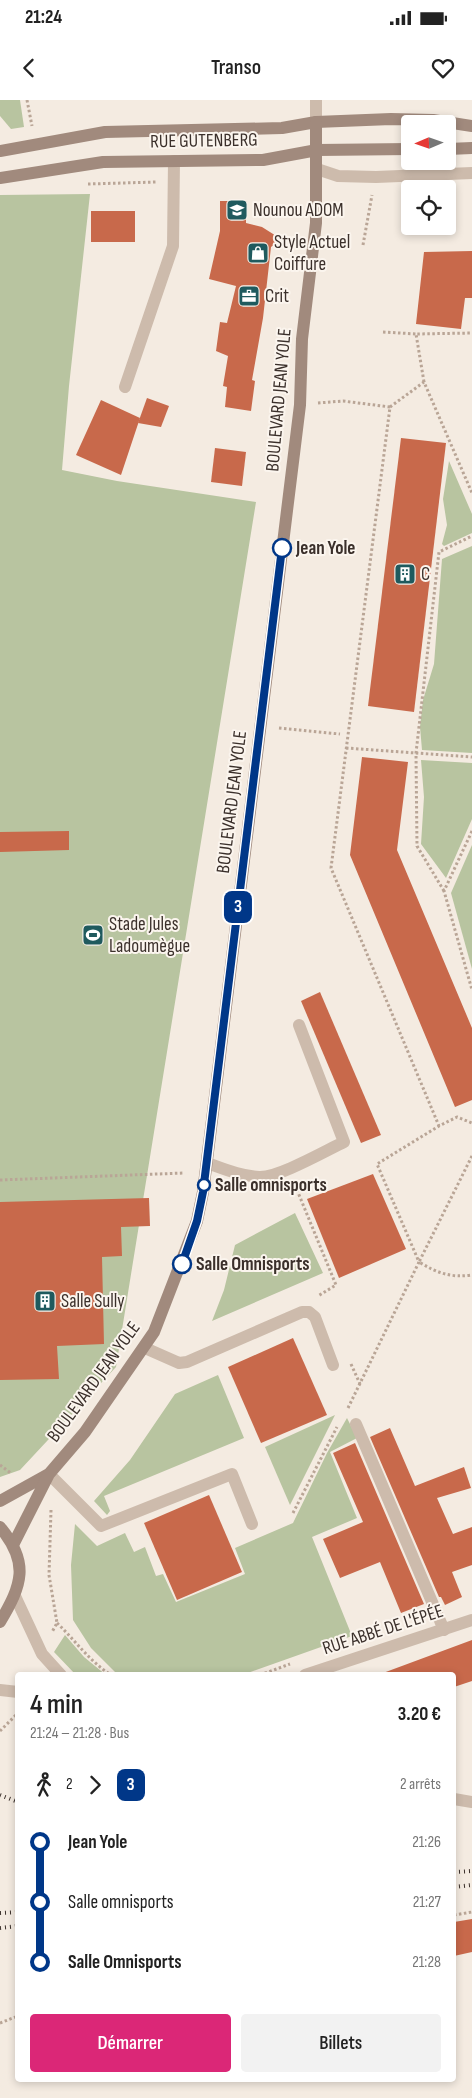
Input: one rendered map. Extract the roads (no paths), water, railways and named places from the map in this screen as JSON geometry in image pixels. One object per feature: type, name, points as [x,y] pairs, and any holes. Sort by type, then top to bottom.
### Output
[{"type":"main road","name":"RUE GUTENBERG","points":[[0,151],[105,132],[282,128],[316,122],[391,119],[433,120],[472,126]]},
{"type":"main road","name":"BOULEVARD JEAN YOLE","points":[[12,1545],[49,1474],[85,1432],[145,1348],[161,1315],[195,1227],[203,1192],[300,405],[302,339],[316,223],[316,122]]},
{"type":"main road","points":[[456,148],[472,148]]},
{"type":"main road","name":"RUE GUTENBERG","points":[[0,178],[103,162],[263,160],[317,150],[401,149]]},
{"type":"main road","name":"BOULEVARD JEAN YOLE","points":[[0,1501],[49,1474]]},
{"type":"main road","points":[[0,1526],[18,1558],[20,1576],[16,1596],[0,1622]]},
{"type":"street","points":[[316,100],[316,122]]},
{"type":"street","points":[[126,387],[173,246],[174,161]]},
{"type":"street","points":[[317,169],[338,176],[472,173]]},
{"type":"street","points":[[207,1162],[236,1174],[261,1177],[288,1168],[344,1142],[299,1025]]},
{"type":"street","points":[[145,1348],[174,1361],[187,1362],[302,1312],[310,1312],[315,1317],[333,1365]]},
{"type":"street","points":[[356,1424],[444,1630]]},
{"type":"street","points":[[49,1474],[102,1526],[232,1474],[252,1524]]},
{"type":"street","points":[[16,1596],[42,1654],[58,1672]]},
{"type":"street","name":"RUE ABBÉ DE L'ÉPÉE","points":[[314,1672],[472,1620]]},
{"type":"street","points":[[0,1690],[15,1692]]},
{"type":"street","points":[[456,1799],[472,1802]]},
{"type":"railway","points":[[0,1795],[15,1801]]},
{"type":"railway","points":[[456,1872],[472,1871]]},
{"type":"railway","points":[[456,1887],[472,1885]]},
{"type":"railway","points":[[0,1913],[15,1912]]},
{"type":"railway","points":[[0,1928],[15,1926]]},
{"type":"place","name":"Nounou ADOM","points":[[237,210]]},
{"type":"place","name":"Style Actuel Coiffure","points":[[258,253]]},
{"type":"place","name":"Crit","points":[[249,296]]},
{"type":"place","name":"Jean Yole","points":[[282,548]]},
{"type":"place","name":"C","points":[[405,574]]},
{"type":"place","name":"Stade Jules Ladoumègue","points":[[93,935]]},
{"type":"place","name":"Salle omnisports","points":[[204,1185]]},
{"type":"place","name":"Salle Omnisports","points":[[182,1264]]},
{"type":"place","name":"Salle Sully","points":[[45,1301]]}]
